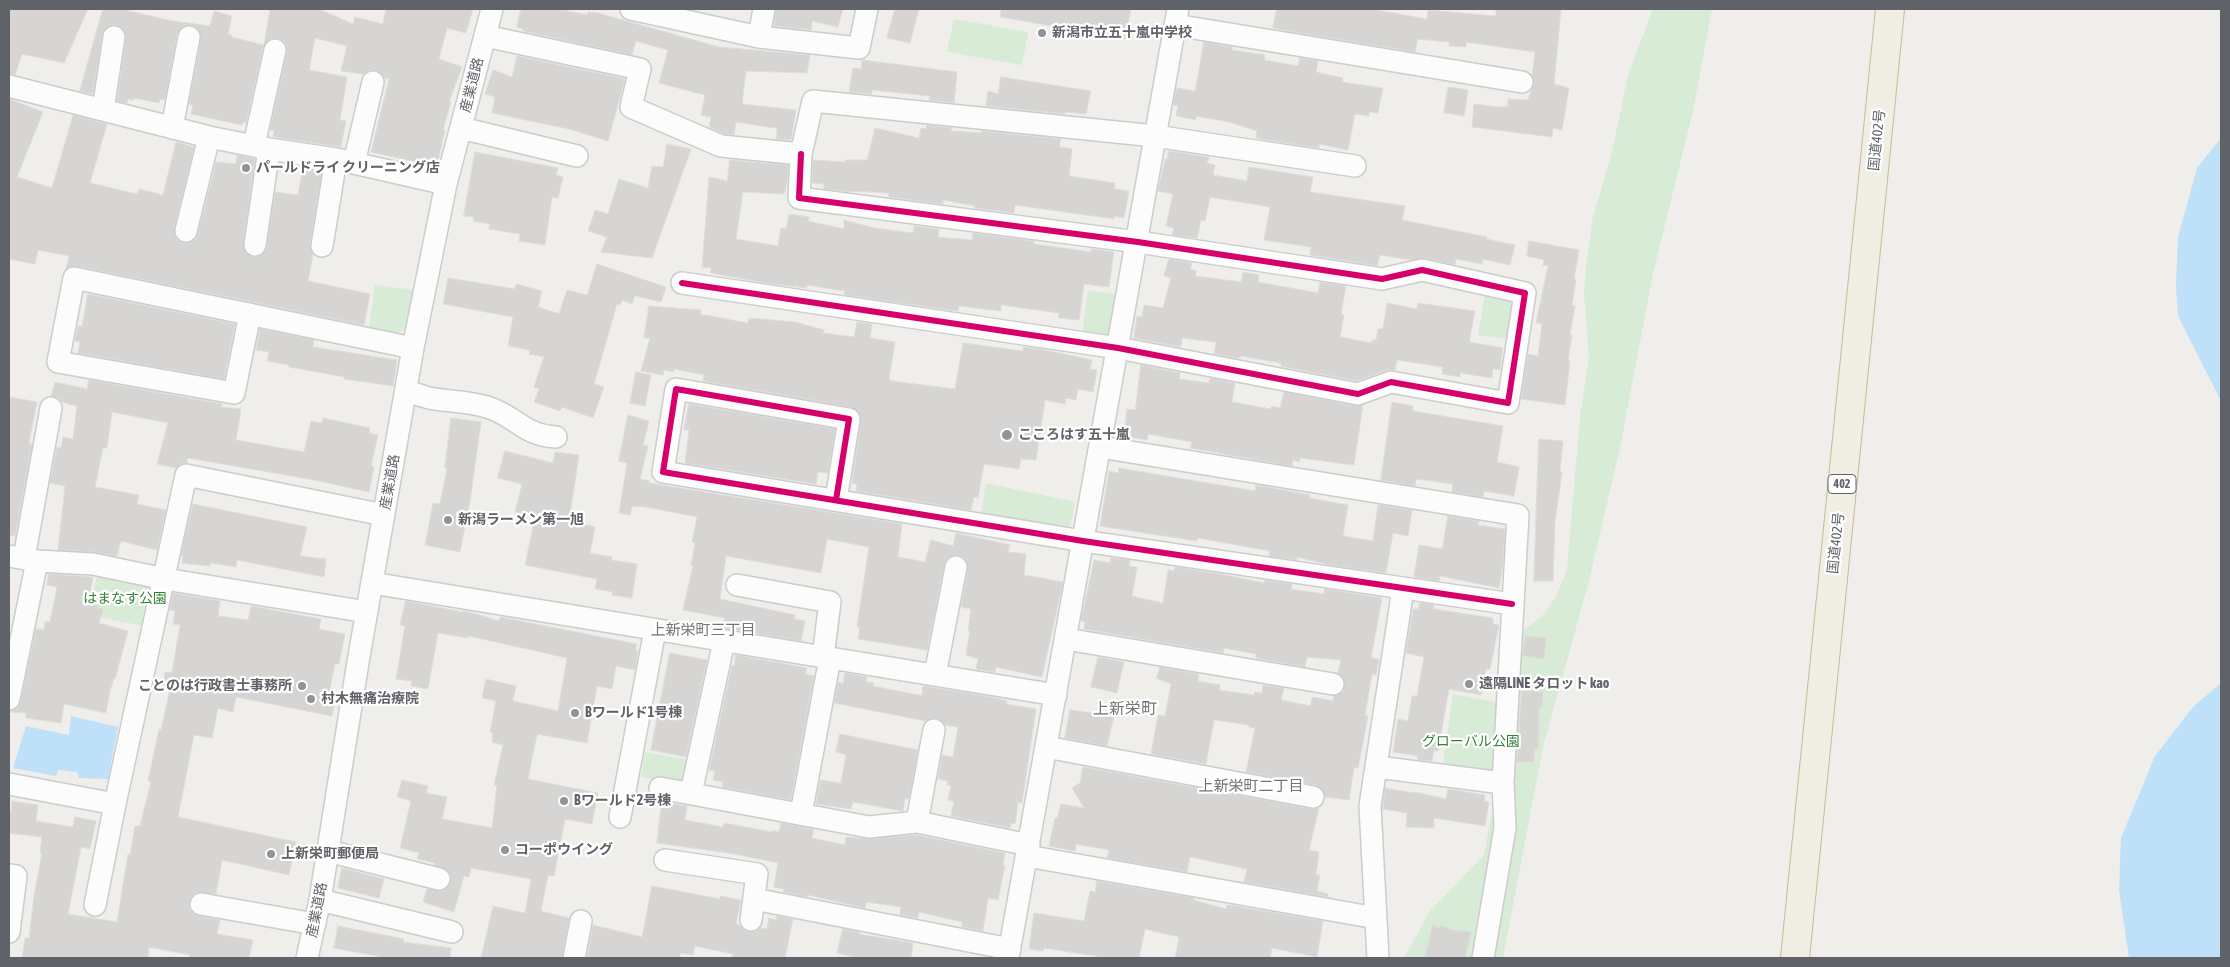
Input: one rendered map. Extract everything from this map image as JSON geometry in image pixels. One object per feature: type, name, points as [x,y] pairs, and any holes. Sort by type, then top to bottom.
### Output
[{"type":"highway","name":"国道402号","points":[[1794,958],[1890,9]]},
{"type":"street","name":"産業道路","points":[[307,958],[320,900],[367,612],[413,348],[446,184],[492,9]]},
{"type":"street","points":[[631,9],[759,37],[859,48],[868,9]]},
{"type":"street","points":[[759,37],[764,9]]},
{"type":"street","points":[[665,860],[757,874],[752,910],[1009,954],[1177,17],[1522,82]]},
{"type":"street","points":[[484,36],[640,69],[631,107],[720,146],[801,154]]},
{"type":"street","points":[[103,110],[114,37]]},
{"type":"street","points":[[172,128],[189,37]]},
{"type":"street","points":[[254,245],[262,147],[275,50]]},
{"type":"street","points":[[322,246],[345,161],[373,82]]},
{"type":"street","points":[[9,86],[172,128],[262,147],[345,161],[446,184]]},
{"type":"street","points":[[682,283],[1118,348],[1358,394],[1391,382],[1508,403],[1525,293],[1422,270],[1382,279],[1138,242],[798,198],[801,154],[812,101],[1155,136],[1355,166]]},
{"type":"street","points":[[461,128],[577,156]]},
{"type":"street","points":[[186,231],[209,136]]},
{"type":"street","points":[[250,314],[234,393],[58,362],[74,278],[250,314],[413,348]]},
{"type":"street","points":[[836,500],[849,419],[676,389],[663,472],[1083,541],[1512,604]]},
{"type":"street","points":[[406,391],[430,398],[489,408],[541,436],[556,436]]},
{"type":"street","points":[[9,698],[23,558],[51,408]]},
{"type":"street","points":[[1100,447],[1518,515],[1503,783],[1506,828],[1483,958]]},
{"type":"street","points":[[95,905],[114,804],[186,475],[384,516]]},
{"type":"street","points":[[23,558],[93,564],[164,579],[367,612]]},
{"type":"street","points":[[935,675],[956,567]]},
{"type":"street","points":[[372,583],[1056,695]]},
{"type":"street","points":[[737,585],[830,602],[826,658],[801,814]]},
{"type":"street","points":[[1378,958],[1370,806],[1403,589]]},
{"type":"street","points":[[620,816],[655,630]]},
{"type":"street","points":[[1066,639],[1333,684]]},
{"type":"street","points":[[691,793],[724,641]]},
{"type":"street","points":[[917,822],[934,730]]},
{"type":"street","points":[[1046,747],[1313,797]]},
{"type":"street","points":[[1377,767],[1503,783]]},
{"type":"street","points":[[9,784],[114,804]]},
{"type":"street","points":[[660,788],[869,827],[917,822],[1028,851],[1376,918]]},
{"type":"street","points":[[328,851],[439,879]]},
{"type":"street","points":[[9,875],[16,876],[9,932]]},
{"type":"street","points":[[320,900],[452,932]]},
{"type":"street","points":[[200,904],[315,924]]},
{"type":"street","points":[[574,958],[581,921]]},
{"type":"green space","points":[[1653,9],[1712,9],[1693,111],[1653,273],[1621,443],[1590,577],[1543,747],[1503,958],[1404,958],[1430,911],[1484,855],[1521,633],[1544,614],[1555,598],[1567,570],[1580,417],[1589,357],[1584,293],[1593,217],[1612,152],[1628,75]]},
{"type":"green space","points":[[954,19],[1028,32],[1022,65],[947,52]]},
{"type":"green space","points":[[375,285],[413,290],[406,328],[394,335],[369,327]]},
{"type":"green space","points":[[1088,290],[1115,294],[1110,332],[1102,338],[1082,335]]},
{"type":"green space","points":[[1485,292],[1507,295],[1513,303],[1507,339],[1478,335]]},
{"type":"green space","points":[[986,483],[1075,502],[1071,524],[1064,529],[981,514]]},
{"type":"green space","name":"はまなす公園","points":[[98,571],[149,581],[152,588],[144,626],[88,615]]},
{"type":"green space","name":"グローバル公園","points":[[1453,694],[1497,702],[1496,767],[1488,772],[1443,764]]},
{"type":"green space","points":[[645,752],[690,760],[687,778],[680,784],[641,777]]},
{"type":"water","points":[[2221,138],[2221,401],[2178,316],[2176,286],[2178,237],[2197,168]]},
{"type":"water","points":[[2221,683],[2221,958],[2129,958],[2119,890],[2121,838],[2155,756],[2193,707]]},
{"type":"water","points":[[71,716],[118,727],[108,779],[79,778],[77,772],[58,770],[56,776],[13,768],[26,726],[69,735]]},
{"type":"building","points":[[9,9],[88,9],[64,63],[22,54],[15,75],[9,74]]},
{"type":"building","points":[[103,9],[121,9],[167,20],[210,26],[214,11],[232,16],[228,34],[232,35],[231,37],[264,45],[270,9],[319,9],[353,24],[355,17],[383,24],[386,9],[473,9],[466,33],[447,28],[439,59],[462,67],[449,102],[451,102],[443,130],[445,130],[438,161],[432,159],[430,165],[371,152],[389,79],[375,70],[369,70],[363,74],[341,71],[347,46],[315,38],[309,70],[347,77],[340,120],[346,121],[341,147],[273,137],[274,131],[270,130],[287,52],[284,41],[277,38],[271,38],[263,47],[246,123],[243,122],[242,125],[191,114],[193,105],[189,104],[201,39],[197,28],[192,25],[184,25],[177,34],[165,100],[160,99],[159,103],[134,98],[134,100],[128,99],[127,103],[117,101],[126,38],[122,28],[115,25],[105,29],[102,35],[93,94],[80,91]]},
{"type":"building","points":[[521,9],[559,9],[587,15],[588,12],[598,13],[719,47],[810,55],[807,73],[746,71],[742,104],[796,110],[791,140],[776,139],[777,128],[736,122],[734,135],[724,134],[709,127],[711,117],[701,115],[705,95],[659,83],[668,50],[636,41],[632,55],[523,31],[523,29],[517,27]]},
{"type":"building","points":[[776,9],[843,9],[838,27],[812,21],[811,30],[774,26]]},
{"type":"building","points":[[895,9],[919,9],[910,43],[887,38]]},
{"type":"building","points":[[1001,9],[1131,9],[1125,39],[1001,17]]},
{"type":"building","points":[[1277,9],[1371,9],[1427,19],[1428,10],[1496,16],[1496,9],[1561,9],[1554,84],[1569,88],[1562,130],[1553,128],[1552,137],[1472,127],[1474,104],[1499,107],[1508,106],[1508,99],[1528,100],[1534,84],[1532,76],[1535,52],[1466,42],[1466,47],[1449,46],[1449,42],[1418,39],[1415,52],[1288,31],[1273,28]]},
{"type":"building","points":[[1204,42],[1233,47],[1232,50],[1265,55],[1264,60],[1298,66],[1300,58],[1318,61],[1316,72],[1343,78],[1342,82],[1383,88],[1378,113],[1369,112],[1369,116],[1355,114],[1348,150],[1319,144],[1319,148],[1266,140],[1256,138],[1257,131],[1229,122],[1196,116],[1196,120],[1176,116],[1178,106],[1173,105],[1177,88],[1195,91]]},
{"type":"building","points":[[517,56],[625,79],[608,141],[569,129],[492,113],[495,97],[485,94],[493,70],[512,77]]},
{"type":"building","points":[[862,60],[957,72],[954,103],[929,100],[930,96],[872,90],[872,94],[849,92],[853,68],[861,69]]},
{"type":"building","points":[[1001,77],[1091,91],[1086,114],[1065,112],[1065,114],[986,106],[988,91],[998,94]]},
{"type":"building","points":[[1448,87],[1468,90],[1464,116],[1444,113]]},
{"type":"building","points":[[9,99],[43,112],[17,177],[52,188],[73,115],[107,124],[90,183],[137,194],[139,189],[163,195],[176,142],[194,147],[174,229],[177,240],[184,243],[195,240],[198,234],[216,162],[236,164],[237,155],[255,159],[243,243],[247,254],[254,257],[264,253],[267,247],[275,192],[298,195],[303,167],[322,170],[310,244],[313,255],[308,281],[370,294],[364,325],[77,266],[66,269],[69,256],[38,250],[35,264],[9,259]]},
{"type":"building","points":[[927,125],[952,128],[951,131],[982,133],[982,131],[1061,139],[1059,147],[1072,149],[1069,176],[1115,183],[1114,189],[1129,191],[1124,218],[1114,216],[1114,219],[1015,205],[1014,213],[975,208],[975,206],[943,200],[943,204],[889,197],[889,193],[824,189],[824,184],[812,183],[813,160],[845,162],[845,160],[867,160],[875,128],[919,138],[921,128],[926,129]]},
{"type":"building","points":[[667,144],[691,149],[652,258],[601,252],[607,237],[588,231],[595,210],[608,214],[619,179],[648,188],[652,166],[663,167]]},
{"type":"building","points":[[1169,151],[1209,157],[1207,163],[1215,165],[1213,175],[1247,181],[1249,167],[1313,177],[1310,192],[1405,206],[1402,220],[1487,237],[1486,239],[1515,245],[1510,265],[1483,259],[1482,264],[1456,259],[1455,265],[1425,258],[1412,260],[1380,255],[1377,266],[1310,255],[1311,247],[1264,240],[1270,207],[1210,197],[1205,221],[1201,220],[1197,238],[1172,235],[1174,228],[1166,226],[1173,194],[1158,191],[1165,159],[1167,159]]},
{"type":"building","points":[[475,152],[558,168],[556,175],[563,177],[558,198],[552,197],[545,245],[519,241],[520,234],[489,229],[490,224],[473,221],[474,217],[464,216]]},
{"type":"building","points":[[730,160],[788,165],[784,194],[743,192],[736,239],[778,246],[781,228],[786,229],[789,214],[809,217],[808,221],[844,229],[844,220],[874,228],[913,233],[914,226],[939,229],[938,237],[972,240],[973,233],[1034,241],[1034,244],[1091,252],[1091,249],[1114,252],[1109,287],[1084,284],[1079,320],[1058,318],[1059,313],[1001,305],[1001,311],[959,306],[958,311],[956,311],[844,295],[845,291],[807,285],[807,288],[765,283],[711,273],[711,268],[702,267],[709,177],[727,181]]},
{"type":"building","points":[[1529,241],[1579,250],[1574,279],[1576,280],[1572,305],[1575,306],[1570,334],[1572,335],[1565,405],[1521,399],[1528,354],[1538,356],[1542,324],[1536,323],[1548,266],[1543,265],[1544,260],[1527,256]]},
{"type":"building","points":[[1169,259],[1192,263],[1190,269],[1197,271],[1195,276],[1241,282],[1243,272],[1259,275],[1258,282],[1318,293],[1320,282],[1346,286],[1341,314],[1344,315],[1340,337],[1371,343],[1372,340],[1376,340],[1378,329],[1383,329],[1387,303],[1417,309],[1418,303],[1475,311],[1469,342],[1503,348],[1500,370],[1493,369],[1492,378],[1460,373],[1460,377],[1442,374],[1443,367],[1397,360],[1395,370],[1387,370],[1357,381],[1281,366],[1281,363],[1241,356],[1239,358],[1214,354],[1216,342],[1182,338],[1181,347],[1134,338],[1137,316],[1142,317],[1144,305],[1163,308],[1171,278],[1164,276]]},
{"type":"building","points":[[597,264],[666,287],[661,302],[635,296],[632,304],[622,300],[620,305],[617,304],[594,384],[604,387],[593,418],[562,407],[560,411],[534,402],[539,389],[534,387],[544,357],[529,354],[530,350],[508,346],[513,317],[443,304],[448,278],[515,289],[516,284],[542,291],[538,307],[559,314],[567,290],[587,295]]},
{"type":"building","points":[[88,294],[235,324],[224,379],[78,353],[80,342],[75,341],[78,326],[82,326]]},
{"type":"building","points":[[649,306],[701,310],[700,314],[748,323],[749,318],[795,322],[824,330],[823,333],[854,337],[857,322],[872,324],[870,338],[895,342],[889,379],[892,381],[955,389],[963,343],[1023,351],[1023,347],[1040,349],[1092,360],[1090,369],[1097,370],[1093,392],[1078,389],[1076,400],[1066,398],[1065,404],[1045,400],[1036,460],[1021,459],[1019,469],[984,464],[978,498],[974,497],[971,510],[856,491],[857,484],[852,483],[861,420],[860,414],[852,407],[703,381],[704,375],[674,369],[674,372],[664,370],[663,375],[641,371],[650,338],[644,338]]},
{"type":"building","points":[[260,329],[314,340],[313,347],[397,360],[393,386],[344,379],[345,377],[267,361],[269,352],[256,350]]},
{"type":"building","points":[[1141,365],[1180,373],[1179,379],[1209,383],[1210,378],[1235,383],[1232,402],[1271,409],[1272,406],[1280,408],[1284,392],[1356,406],[1363,405],[1354,465],[1300,458],[1300,462],[1293,460],[1292,466],[1190,448],[1192,442],[1148,434],[1147,440],[1130,437],[1131,427],[1125,426],[1127,409],[1135,410]]},
{"type":"building","points":[[636,372],[651,375],[645,406],[630,403]]},
{"type":"building","points":[[89,380],[222,404],[221,407],[241,409],[236,440],[304,452],[311,421],[322,423],[323,418],[370,428],[369,433],[378,435],[371,466],[374,467],[369,492],[309,479],[188,458],[187,463],[182,463],[176,468],[157,464],[168,423],[112,412],[107,448],[103,448],[95,487],[139,495],[137,504],[166,510],[157,550],[121,541],[117,556],[94,552],[58,550],[65,486],[50,483],[57,447],[61,448],[63,437],[73,439],[77,406],[62,402],[59,398],[51,396],[55,382],[87,389]]},
{"type":"building","points":[[9,397],[37,402],[29,443],[32,444],[15,536],[9,536]]},
{"type":"building","points":[[1392,402],[1413,406],[1413,411],[1503,426],[1497,462],[1519,467],[1514,496],[1484,491],[1483,497],[1452,492],[1453,484],[1416,479],[1415,486],[1381,480]]},
{"type":"building","points":[[689,404],[835,429],[828,473],[818,472],[816,484],[685,463],[689,430],[684,430]]},
{"type":"building","points":[[628,415],[649,421],[643,445],[648,446],[640,479],[650,481],[649,483],[902,524],[898,557],[925,562],[931,540],[953,546],[956,533],[1010,545],[1008,552],[1026,554],[1024,575],[1063,582],[1042,677],[996,667],[995,672],[976,669],[978,659],[966,655],[971,609],[961,607],[968,569],[965,558],[958,555],[947,558],[944,565],[927,650],[858,639],[860,627],[857,627],[869,547],[827,539],[821,573],[726,556],[720,599],[795,615],[794,619],[805,621],[801,641],[723,628],[725,618],[683,610],[693,565],[691,565],[695,543],[692,542],[697,517],[632,506],[630,515],[619,513],[627,463],[619,461]]},
{"type":"building","points":[[451,418],[481,422],[470,501],[460,552],[425,545],[433,503],[440,504],[447,469],[445,468]]},
{"type":"building","points":[[1539,439],[1563,441],[1560,472],[1562,472],[1555,521],[1553,581],[1534,581]]},
{"type":"building","points":[[505,451],[553,463],[555,452],[579,455],[569,521],[595,527],[590,553],[612,557],[611,560],[637,564],[632,598],[612,595],[613,592],[595,589],[597,579],[525,565],[535,517],[515,512],[522,484],[498,478]]},
{"type":"building","points":[[1119,468],[1255,491],[1256,485],[1310,495],[1309,498],[1348,505],[1343,536],[1373,541],[1378,505],[1412,510],[1408,536],[1393,533],[1386,573],[1330,565],[1297,557],[1297,560],[1269,556],[1270,551],[1198,538],[1197,541],[1100,526],[1109,471],[1118,473]]},
{"type":"building","points":[[193,504],[307,527],[300,556],[326,559],[324,577],[237,560],[236,567],[211,563],[210,566],[182,563],[183,556],[181,555]]},
{"type":"building","points":[[1448,516],[1479,521],[1478,525],[1505,529],[1499,588],[1440,576],[1439,581],[1414,577],[1419,545],[1442,549]]},
{"type":"building","points":[[1111,558],[1130,560],[1129,566],[1137,567],[1132,596],[1163,603],[1168,570],[1174,571],[1175,567],[1264,583],[1265,580],[1292,584],[1291,589],[1324,594],[1325,589],[1382,598],[1371,658],[1379,659],[1376,675],[1372,674],[1365,715],[1368,716],[1358,768],[1354,767],[1349,800],[1325,797],[1321,788],[1315,785],[1246,772],[1255,728],[1249,727],[1249,725],[1214,720],[1206,764],[1151,754],[1158,715],[1165,716],[1171,684],[1156,678],[1160,667],[1199,674],[1198,681],[1220,685],[1219,690],[1254,695],[1255,692],[1262,693],[1263,685],[1284,688],[1281,700],[1310,706],[1313,697],[1333,701],[1334,696],[1343,692],[1345,680],[1338,673],[1341,660],[1307,657],[1305,667],[1256,658],[1256,654],[1224,648],[1223,653],[1084,629],[1085,622],[1081,621],[1094,560],[1110,563]]},
{"type":"building","points":[[49,574],[93,577],[90,593],[100,597],[97,608],[103,609],[99,623],[128,631],[110,691],[106,713],[64,704],[61,723],[26,718],[26,713],[9,712],[18,708],[21,701],[36,629],[44,630],[45,622],[50,622],[57,587],[47,585]]},
{"type":"building","points":[[173,593],[220,601],[218,616],[248,620],[251,606],[321,619],[319,629],[345,634],[339,664],[335,664],[328,699],[335,701],[332,716],[236,697],[233,712],[218,708],[212,738],[194,735],[178,817],[296,842],[289,875],[222,860],[216,894],[197,892],[191,896],[189,908],[193,914],[220,920],[217,934],[253,940],[249,958],[189,958],[190,955],[149,947],[148,958],[22,958],[25,938],[29,938],[42,853],[40,853],[42,837],[9,833],[9,811],[11,812],[12,801],[38,805],[36,821],[73,827],[75,817],[96,821],[90,849],[81,847],[68,914],[117,922],[128,854],[130,855],[135,826],[140,826],[151,782],[148,781],[159,729],[161,730],[170,689],[163,688],[165,672],[172,673],[180,625],[173,624],[175,611],[170,610]]},
{"type":"building","points":[[406,601],[469,612],[499,621],[500,617],[637,644],[635,650],[638,651],[635,670],[616,666],[612,689],[597,686],[587,743],[537,734],[528,779],[598,793],[592,824],[565,819],[554,876],[548,875],[541,911],[569,918],[562,958],[481,958],[493,906],[525,913],[531,879],[471,868],[469,877],[464,876],[454,912],[423,902],[427,889],[443,891],[448,887],[451,876],[447,870],[434,865],[435,863],[417,859],[419,853],[400,848],[411,801],[397,797],[402,780],[428,786],[426,793],[447,797],[442,819],[492,828],[497,786],[494,785],[503,745],[492,742],[493,733],[490,732],[496,701],[482,698],[486,679],[516,686],[513,701],[558,711],[567,658],[469,636],[468,638],[438,633],[428,689],[411,686],[412,681],[396,679],[405,626],[400,625]]},
{"type":"building","points":[[1420,603],[1434,605],[1433,609],[1493,618],[1493,624],[1499,625],[1490,669],[1486,669],[1481,695],[1449,689],[1438,751],[1434,750],[1432,761],[1417,760],[1418,756],[1393,752],[1398,719],[1408,721],[1412,696],[1417,696],[1424,657],[1406,653],[1413,609],[1418,609]]},
{"type":"building","points":[[1525,636],[1546,638],[1544,659],[1523,656]]},
{"type":"building","points":[[670,653],[707,660],[686,757],[651,750]]},
{"type":"building","points":[[736,655],[807,668],[805,674],[814,676],[791,800],[722,787],[723,782],[713,780],[715,771],[709,770],[732,665],[734,666]]},
{"type":"building","points":[[1098,657],[1124,662],[1117,693],[1091,687]]},
{"type":"building","points":[[845,673],[867,677],[866,682],[874,683],[873,686],[918,695],[922,695],[923,686],[991,697],[1007,701],[1006,704],[1036,709],[1022,803],[1018,802],[1015,824],[1011,823],[1010,828],[951,816],[954,801],[948,800],[951,786],[947,785],[948,781],[938,779],[942,755],[953,757],[958,727],[945,725],[937,718],[926,721],[834,703],[838,682],[843,683]]},
{"type":"building","points":[[1522,690],[1543,692],[1542,708],[1539,708],[1538,749],[1534,749],[1534,762],[1517,762]]},
{"type":"building","points":[[1070,710],[1114,716],[1107,746],[1065,738]]},
{"type":"building","points":[[840,734],[918,750],[909,799],[905,799],[903,811],[853,802],[851,809],[816,804],[820,780],[841,783],[846,755],[836,752]]},
{"type":"building","points":[[1083,767],[1311,809],[1319,808],[1309,850],[1319,852],[1316,875],[1320,875],[1317,891],[1328,894],[1328,897],[1244,882],[1247,869],[1190,857],[1187,872],[1107,858],[1109,850],[1076,844],[1075,851],[1049,846],[1055,818],[1057,818],[1061,804],[1084,808],[1072,788],[1080,783]]},
{"type":"building","points":[[1385,788],[1446,799],[1448,789],[1485,795],[1484,801],[1489,802],[1485,826],[1434,818],[1434,828],[1406,827],[1407,813],[1383,809]]},
{"type":"building","points":[[662,802],[687,806],[685,820],[723,827],[724,823],[779,832],[781,823],[814,829],[812,838],[845,845],[846,837],[870,839],[916,835],[1005,853],[1003,865],[1005,865],[998,900],[988,898],[983,931],[962,927],[962,922],[919,912],[918,918],[900,915],[901,907],[866,902],[865,908],[808,895],[808,897],[783,892],[784,889],[774,887],[778,863],[735,854],[657,843]]},
{"type":"building","points":[[342,868],[384,879],[379,898],[338,888]]},
{"type":"building","points":[[1097,881],[1194,898],[1193,900],[1226,909],[1227,905],[1323,921],[1317,957],[1272,948],[1270,958],[1175,958],[1179,937],[1145,929],[1139,958],[1108,958],[1044,948],[1043,951],[1029,949],[1034,913],[1084,921],[1090,891],[1095,892]]},
{"type":"building","points":[[652,886],[720,899],[720,896],[741,900],[736,923],[749,932],[755,932],[761,928],[767,929],[769,918],[776,920],[777,916],[793,919],[785,958],[732,958],[733,954],[695,946],[693,955],[680,953],[680,958],[587,958],[593,925],[642,937]]},
{"type":"building","points":[[1433,925],[1439,928],[1440,925],[1452,930],[1471,932],[1465,958],[1425,958]]},
{"type":"building","points":[[338,926],[404,939],[403,942],[451,948],[450,958],[387,958],[334,948]]},
{"type":"building","points":[[843,929],[860,932],[859,934],[913,943],[911,958],[858,958],[837,953]]},
{"type":"cycle path","points":[[682,283],[1118,348],[1358,394],[1391,382],[1508,403],[1525,293],[1422,270],[1382,279],[1138,242],[799,198],[801,154]]},
{"type":"cycle path","points":[[836,500],[849,419],[676,389],[663,472],[1083,541],[1512,604]]},
{"type":"place","name":"新潟市立五十嵐中学校","points":[[1042,33]]},
{"type":"place","name":"パールドライ クリーニング店","points":[[246,168]]},
{"type":"place","name":"こころはす五十嵐","points":[[1007,435]]},
{"type":"place","name":"新潟ラーメン第一旭","points":[[448,520]]},
{"type":"place","name":"遠隔LINE タロット kao","points":[[1469,684]]},
{"type":"place","name":"ことのは行政書士事務所","points":[[302,686]]},
{"type":"place","name":"村木無痛治療院","points":[[311,699]]},
{"type":"place","name":"Bワールド1号棟","points":[[575,713]]},
{"type":"place","name":"Bワールド2号棟","points":[[564,801]]},
{"type":"place","name":"コーポウイング","points":[[505,850]]},
{"type":"place","name":"上新栄町郵便局","points":[[271,854]]},
{"type":"district","name":"上新栄町三丁目","points":[[703,630]]},
{"type":"district","name":"上新栄町","points":[[1125,709]]},
{"type":"district","name":"上新栄町二丁目","points":[[1251,786]]}]
